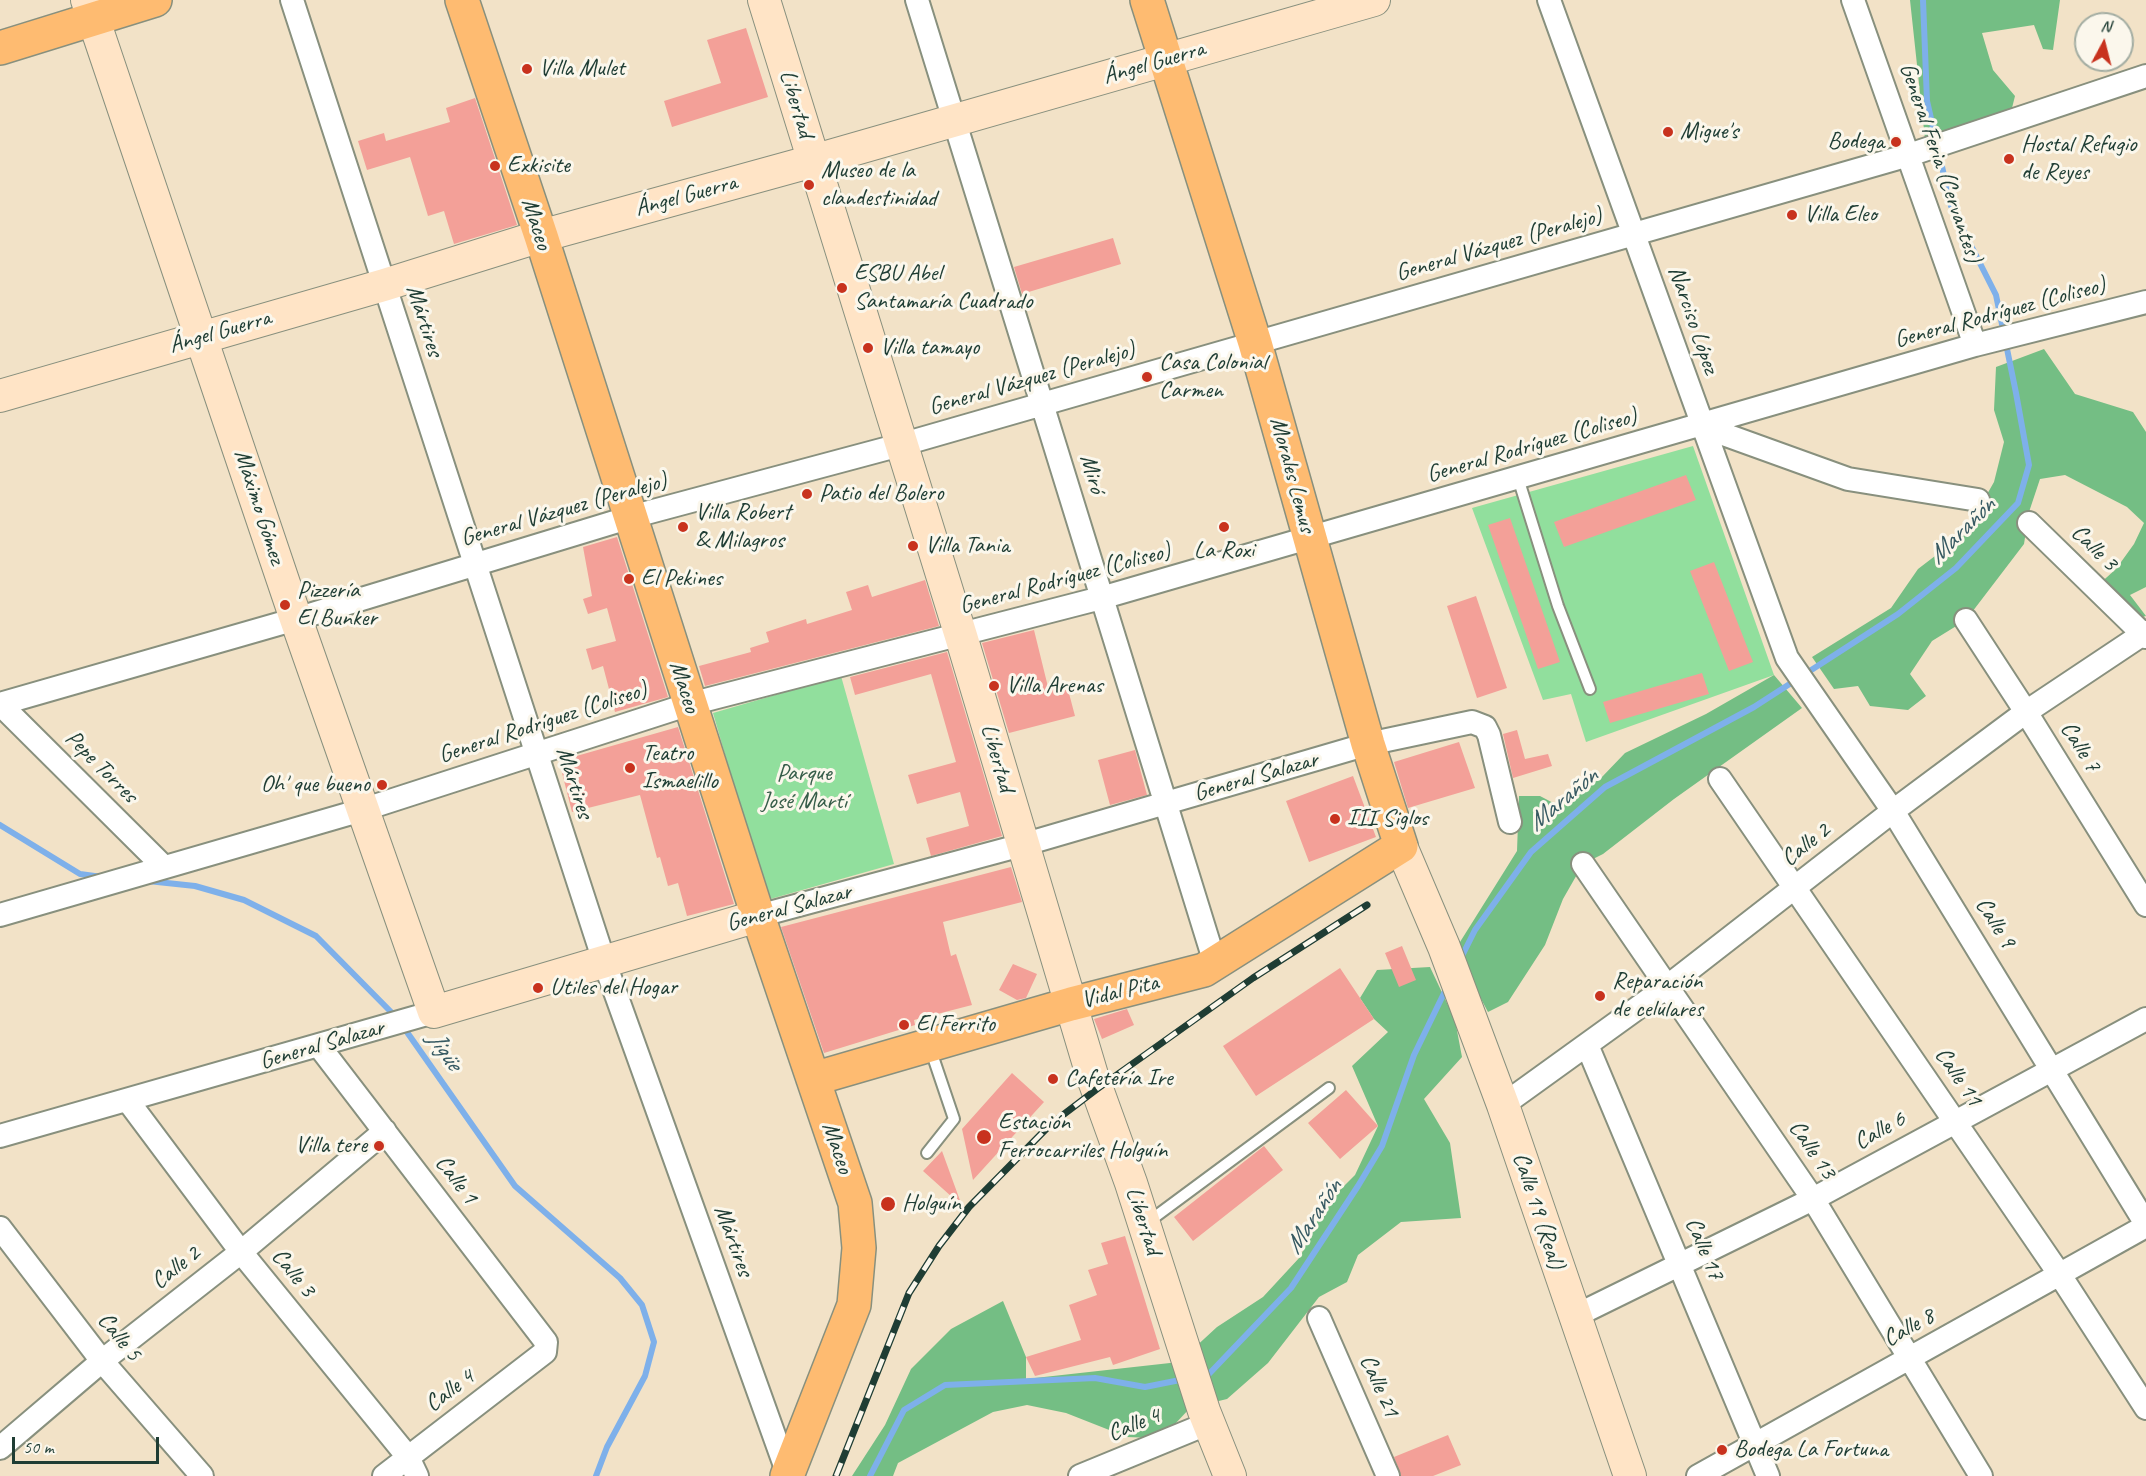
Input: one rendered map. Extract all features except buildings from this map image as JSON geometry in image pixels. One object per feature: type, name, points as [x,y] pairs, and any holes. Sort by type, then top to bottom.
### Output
[{"type":"main road","points":[[0,48],[90,10],[155,0]]},
{"type":"main road","name":"Maceo","points":[[462,0],[541,236],[758,916],[855,1203],[859,1248],[854,1305],[787,1475]]},
{"type":"main road","name":"Morales Lemus","points":[[1147,0],[1255,343],[1368,744],[1401,846]]},
{"type":"main road","name":"Vidal Pita","points":[[813,1079],[1071,1004],[1204,970],[1401,846]]},
{"type":"street","name":"Mártires","points":[[292,0],[604,962],[787,1475]]},
{"type":"street","name":"Libertad","points":[[764,0],[961,636],[1092,1075],[1144,1225],[1206,1417],[1230,1476]]},
{"type":"street","name":"Miró","points":[[917,0],[1044,404],[1164,804],[1215,963]]},
{"type":"street","name":"Ángel Guerra","points":[[0,396],[384,285],[541,236],[813,161],[1374,0]]},
{"type":"street","name":"Narciso López","points":[[1549,0],[1701,426],[1787,658]]},
{"type":"street","name":"General Feria (Cervantes)","points":[[1853,0],[1975,345]]},
{"type":"street","name":"Máximo Gómez","points":[[90,10],[362,810],[412,1018]]},
{"type":"street","name":"General Vázquez (Peralejo)","points":[[0,704],[296,619],[631,517],[900,445],[1909,155],[1975,135],[2146,76]]},
{"type":"street","name":"General Rodríguez (Coliseo)","points":[[0,915],[362,810],[690,704],[961,636],[1101,598],[1975,345],[2146,302]]},
{"type":"street","points":[[1701,426],[1848,479],[1978,500]]},
{"type":"street","name":"Calle 3","points":[[2029,523],[2145,634]]},
{"type":"street","name":"Calle 7","points":[[1966,620],[2146,905]]},
{"type":"street","name":"Calle 2","points":[[1503,1105],[1668,986],[1893,811],[2026,712],[2145,634]]},
{"type":"street","name":"Calle 9","points":[[1787,658],[1893,811],[2053,1069],[2146,1225]]},
{"type":"street","name":"Pepe Torres","points":[[0,704],[159,868]]},
{"type":"street","name":"General Salazar","points":[[0,1137],[319,1046],[758,916],[1022,845],[1368,744],[1472,722],[1485,727],[1510,822]]},
{"type":"street","name":"Calle 11","points":[[1720,779],[2060,1275],[2146,1408]]},
{"type":"street","name":"Morales Lemus","points":[[1401,846],[1444,947]]},
{"type":"street","name":"Calle 13","points":[[1582,864],[1813,1199],[1981,1476]]},
{"type":"street","name":"Calle 19 (Real)","points":[[1444,947],[1503,1105],[1630,1476]]},
{"type":"street","name":"Calle 6","points":[[1574,1317],[1813,1199],[1955,1120],[2146,1019]]},
{"type":"street","name":"Calle 17","points":[[1587,1045],[1682,1264],[1768,1476]]},
{"type":"street","name":"Calle 1","points":[[319,1046],[546,1342],[547,1348]]},
{"type":"street","name":"Calle 3","points":[[128,1101],[241,1252],[412,1467]]},
{"type":"street","name":"Calle 2","points":[[0,1448],[102,1361],[241,1252],[385,1131]]},
{"type":"street","name":"Calle 8","points":[[1698,1476],[2146,1225]]},
{"type":"street","name":"Calle 5","points":[[0,1228],[102,1361],[202,1476]]},
{"type":"street","name":"Calle 21","points":[[1319,1318],[1388,1476]]},
{"type":"street","name":"Calle 4","points":[[384,1476],[412,1467],[547,1348]]},
{"type":"street","name":"Calle 4","points":[[1080,1476],[1206,1417]]},
{"type":"lane","points":[[1518,478],[1558,606],[1590,688]]},
{"type":"lane","points":[[927,1153],[954,1119],[929,1045]]},
{"type":"lane","points":[[1144,1225],[1329,1088]]},
{"type":"green space","points":[[1910,0],[2060,0],[2053,50],[2043,49],[2034,25],[1982,33],[1993,70],[2015,96],[2011,112],[1925,139]]},
{"type":"green space","points":[[2044,349],[2075,394],[2133,412],[2146,432],[2146,587],[2130,595],[2146,616],[2117,624],[2087,595],[2116,569],[2134,544],[2144,523],[2127,507],[2065,475],[2040,479],[2029,512],[2024,544],[1966,620],[1932,641],[1910,674],[1926,696],[1908,710],[1870,706],[1858,686],[1834,689],[1812,657],[1891,608],[1918,569],[1965,533],[1994,482],[2004,442],[1994,410],[1996,367]]},
{"type":"green space","points":[[1693,446],[1774,675],[1586,742],[1571,694],[1543,700],[1472,508]]},
{"type":"green space","points":[[1774,675],[1802,708],[1674,799],[1603,854],[1583,864],[1563,899],[1545,945],[1508,1002],[1488,1012],[1455,950],[1517,851],[1519,796],[1540,796],[1559,806],[1601,778],[1625,753],[1706,714]]},
{"type":"green space","name":"Parque José Martí","points":[[841,676],[894,864],[767,900],[713,713]]},
{"type":"green space","points":[[1430,967],[1455,1020],[1462,1057],[1424,1099],[1450,1143],[1461,1218],[1401,1222],[1358,1255],[1347,1282],[1319,1297],[1268,1363],[1227,1399],[1190,1408],[1175,1424],[1153,1438],[1127,1437],[1066,1413],[1027,1405],[993,1412],[898,1463],[893,1476],[852,1476],[885,1425],[911,1369],[951,1329],[1003,1301],[1026,1357],[1026,1379],[1179,1362],[1217,1327],[1263,1297],[1300,1257],[1324,1206],[1355,1175],[1378,1126],[1352,1066],[1388,1032],[1374,1019],[1360,998],[1377,970]]},
{"type":"waterway","name":"Marañón","points":[[1460,960],[1475,930],[1531,852],[1605,787],[1754,707],[1898,614],[1956,568],[2018,503],[2029,465],[2016,393],[1996,295],[1951,206],[1927,101],[1923,0]]},
{"type":"waterway","name":"Jigüe","points":[[0,825],[80,874],[102,877]]},
{"type":"waterway","name":"Jigüe","points":[[148,881],[195,886],[244,900],[316,936],[396,1017]]},
{"type":"waterway","name":"Marañón","points":[[1201,1376],[1208,1375],[1291,1288],[1358,1186],[1382,1146],[1414,1055],[1448,985]]},
{"type":"waterway","name":"Jigüe","points":[[402,1025],[515,1186],[620,1278],[642,1305],[654,1342],[645,1376],[607,1447],[596,1476]]},
{"type":"waterway","name":"Marañón","points":[[870,1476],[904,1410],[945,1385],[1095,1378],[1145,1387],[1185,1379]]},
{"type":"railway","points":[[836,1476],[909,1293],[939,1246],[969,1207],[1051,1124],[1097,1089],[1253,978],[1367,905]]},
{"type":"place","name":"Villa Mulet","points":[[527,69]]},
{"type":"place","name":"Migue's","points":[[1668,132]]},
{"type":"place","name":"Bodega","points":[[1896,142]]},
{"type":"place","name":"Hostal Refugio de Reyes","points":[[2009,159]]},
{"type":"place","name":"Exkisite","points":[[495,166]]},
{"type":"place","name":"Museo de la clandestinidad","points":[[809,185]]},
{"type":"place","name":"Villa Eleo","points":[[1792,215]]},
{"type":"place","name":"ESBU Abel Santamaría Cuadrado","points":[[842,288]]},
{"type":"place","name":"Villa tamayo","points":[[868,348]]},
{"type":"place","name":"Casa Colonial Carmen","points":[[1147,377]]},
{"type":"place","name":"Patio del Bolero","points":[[807,494]]},
{"type":"place","name":"Villa Robert & Milagros","points":[[683,527]]},
{"type":"place","name":"La Roxi","points":[[1224,527]]},
{"type":"place","name":"Villa Tania","points":[[913,546]]},
{"type":"place","name":"El Pekines","points":[[629,579]]},
{"type":"place","name":"Pizzería El Bunker","points":[[285,605]]},
{"type":"place","name":"Villa Arenas","points":[[994,686]]},
{"type":"place","name":"Teatro Ismaelillo","points":[[630,768]]},
{"type":"place","name":"Oh' que bueno","points":[[382,785]]},
{"type":"place","name":"III Siglos","points":[[1335,819]]},
{"type":"place","name":"Utiles del Hogar","points":[[538,988]]},
{"type":"place","name":"Reparación de celulares","points":[[1600,996]]},
{"type":"place","name":"El Ferrito","points":[[904,1025]]},
{"type":"place","name":"Cafetería Ire","points":[[1053,1079]]},
{"type":"place","name":"Estación Ferrocarriles Holguín","points":[[984,1137]]},
{"type":"place","name":"Villa tere","points":[[379,1146]]},
{"type":"place","name":"Holguín","points":[[888,1204]]},
{"type":"place","name":"Bodega La Fortuna","points":[[1722,1450]]}]
